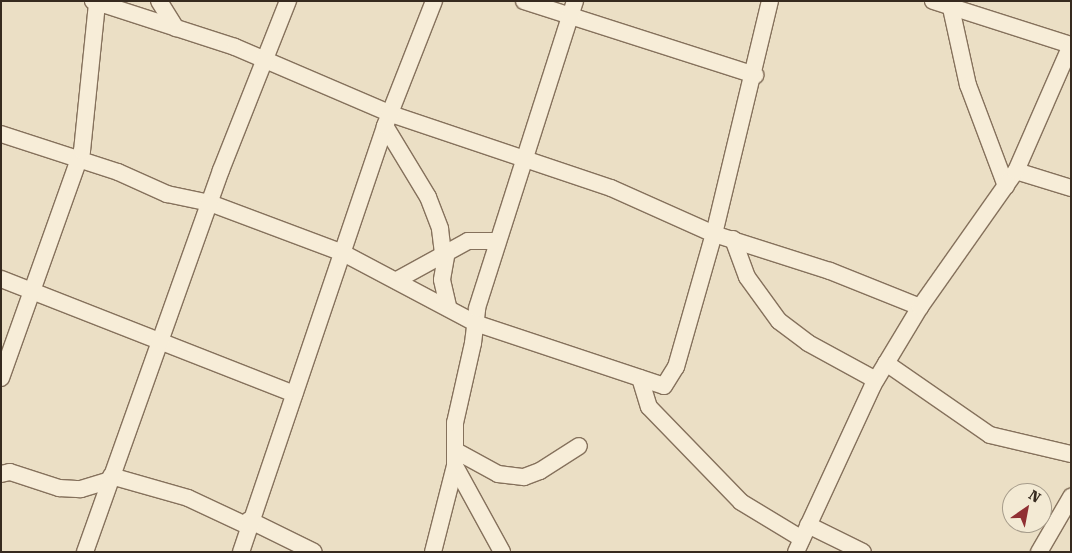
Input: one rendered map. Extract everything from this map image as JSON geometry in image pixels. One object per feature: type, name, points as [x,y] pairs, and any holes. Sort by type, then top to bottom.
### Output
[{"type":"street","points":[[159,1],[176,28]]},
{"type":"street","points":[[84,552],[162,341],[210,203],[263,60],[288,1]]},
{"type":"street","points":[[241,552],[248,523],[388,120],[434,1]]},
{"type":"street","points":[[524,1],[572,8],[755,75]]},
{"type":"street","points":[[1,134],[79,161],[118,172],[167,194],[210,203],[343,252],[475,323],[640,378],[657,386],[669,381],[714,234],[755,75],[770,1]]},
{"type":"street","points":[[802,538],[876,380],[920,306],[1016,171],[1071,45],[933,1]]},
{"type":"street","points":[[1,378],[30,290],[79,161],[86,129],[95,2],[132,7],[176,28],[263,60],[388,120],[523,156],[611,188],[714,234],[733,239],[791,262],[830,271],[920,306]]},
{"type":"street","points":[[433,552],[455,458],[455,423],[475,323],[496,241],[572,8]]},
{"type":"street","points":[[951,8],[968,85],[1006,186]]},
{"type":"street","points":[[388,120],[428,197],[440,229],[445,252],[442,280],[448,307]]},
{"type":"street","points":[[1016,171],[1071,188]]},
{"type":"street","points":[[733,239],[746,277],[779,321],[808,343],[876,380]]},
{"type":"street","points":[[397,280],[468,241],[496,241]]},
{"type":"street","points":[[1,279],[294,394]]},
{"type":"street","points":[[886,363],[990,435],[1070,453]]},
{"type":"street","points":[[640,378],[649,406],[741,502],[802,538],[863,552]]},
{"type":"street","points":[[455,458],[498,474],[524,477],[540,472],[579,446]]},
{"type":"street","points":[[455,458],[502,552]]},
{"type":"street","points":[[1,474],[10,472],[74,489],[110,478],[188,498],[314,552]]},
{"type":"street","points":[[1040,552],[1071,497]]}]
